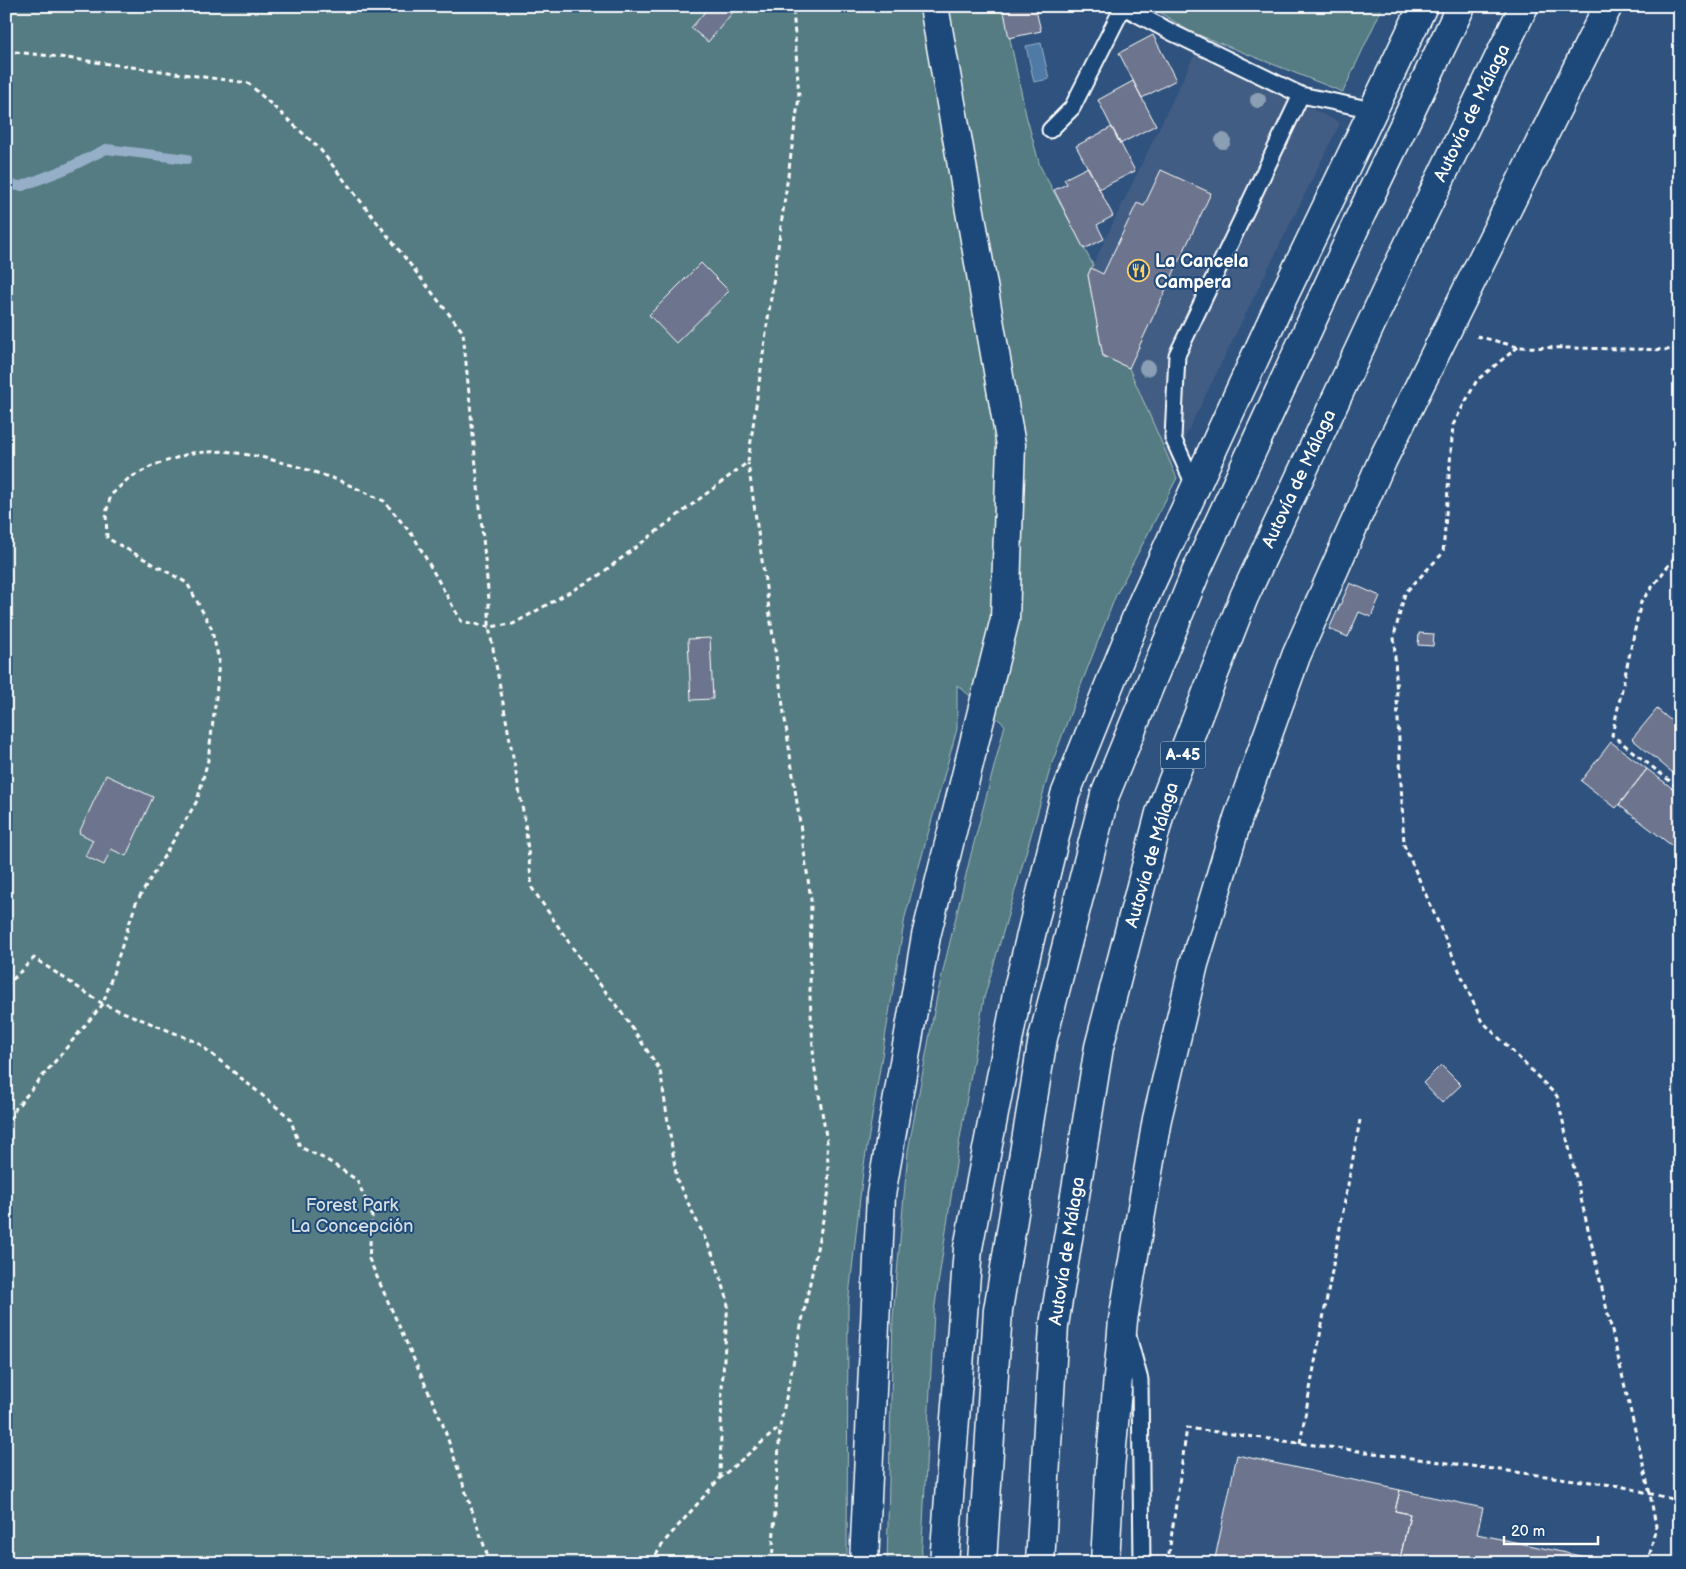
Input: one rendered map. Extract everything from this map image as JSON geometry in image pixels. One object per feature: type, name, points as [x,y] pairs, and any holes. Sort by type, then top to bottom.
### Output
[{"type":"main road","points":[[864,1563],[881,1195],[926,936],[1005,619],[1011,444],[934,6]]},
{"type":"main road","points":[[944,1563],[968,1248],[1019,984],[1065,795],[1143,601],[1276,312],[1422,6]]},
{"type":"main road","points":[[982,1563],[998,1310],[1043,1038],[1105,795],[1196,572],[1358,221],[1461,6]]},
{"type":"main road","name":"Autovía de Málaga","points":[[1040,1563],[1056,1315],[1099,1047],[1160,813],[1244,597],[1398,266],[1524,6]]},
{"type":"main road","points":[[1105,1563],[1110,1469],[1123,1320],[1156,1119],[1194,964],[1238,818],[1296,656],[1384,459],[1608,6]]},
{"type":"lane","points":[[1050,130],[1072,108],[1122,7],[1301,95],[1373,110]]},
{"type":"lane","points":[[1195,488],[1173,438],[1176,355],[1301,95]]},
{"type":"lane","points":[[1123,1320],[1140,1380],[1142,1563]]},
{"type":"path","points":[[772,1563],[780,1427],[829,1191],[827,1142],[814,1064],[810,997],[811,900],[748,462],[799,98],[792,6]]},
{"type":"path","points":[[6,51],[248,83],[319,148],[463,332],[489,600],[489,626],[525,822],[532,888],[579,957],[625,1017],[660,1070],[677,1180],[714,1257],[728,1301],[722,1388],[720,1478]]},
{"type":"path","points":[[1451,322],[1478,337],[1518,347],[1680,350]]},
{"type":"path","points":[[1518,347],[1477,380],[1453,425],[1443,553],[1405,594],[1394,636],[1404,845],[1481,1020],[1557,1096],[1650,1494],[1656,1526],[1648,1563]]},
{"type":"path","points":[[6,1128],[16,1108],[103,1004],[136,903],[197,801],[208,760],[219,660],[211,627],[187,583],[106,538],[106,513],[111,495],[128,479],[152,466],[191,453],[225,451],[299,466],[338,480],[384,501],[414,537],[461,621],[489,626],[513,624],[598,576],[748,462]]},
{"type":"path","points":[[1680,550],[1641,602],[1612,735],[1680,789]]},
{"type":"path","points":[[6,986],[34,958],[103,1004],[197,1042],[290,1118],[300,1147],[327,1160],[357,1180],[372,1215],[369,1259],[442,1422],[490,1563]]},
{"type":"path","points":[[1300,1443],[1360,1120]]},
{"type":"path","points":[[651,1563],[664,1542],[720,1478],[780,1427]]},
{"type":"path","points":[[1170,1563],[1169,1553],[1187,1428],[1620,1486],[1680,1500]]},
{"type":"shaded area","points":[[1041,43],[1049,79],[1034,82],[1026,46]]},
{"type":"shaded area","points":[[1196,52],[1340,123],[1171,465],[1129,368],[1103,356],[1088,275]]},
{"type":"green space","name":"Forest Park La Concepción","points":[[6,6],[1003,6],[1026,115],[1040,166],[1093,265],[1088,275],[1103,356],[1129,368],[1177,478],[1116,595],[1074,703],[1051,766],[984,998],[958,1150],[934,1312],[921,1563],[887,1563],[893,1318],[908,1151],[937,996],[970,858],[1005,725],[957,685],[957,729],[905,917],[863,1171],[848,1305],[847,1563],[6,1563]]},
{"type":"green space","points":[[1150,6],[1383,6],[1343,92],[1189,31]]},
{"type":"building","points":[[710,6],[738,6],[708,42],[691,28]]},
{"type":"building","points":[[1003,6],[1035,6],[1041,31],[1009,38]]},
{"type":"building","points":[[1153,35],[1176,80],[1142,98],[1119,53]]},
{"type":"building","points":[[1133,81],[1156,125],[1120,144],[1098,100]]},
{"type":"building","points":[[1112,127],[1135,171],[1099,189],[1076,146]]},
{"type":"building","points":[[1088,167],[1113,216],[1097,225],[1104,239],[1084,249],[1054,190],[1067,184],[1064,179]]},
{"type":"building","name":"La Cancela Campera","points":[[1161,170],[1211,193],[1129,368],[1103,356],[1088,275],[1091,268],[1103,274],[1137,203],[1144,206]]},
{"type":"building","points":[[701,263],[729,291],[676,343],[649,315]]},
{"type":"building","points":[[1350,583],[1380,596],[1371,617],[1359,612],[1348,637],[1329,629]]},
{"type":"building","points":[[1419,633],[1434,634],[1433,646],[1418,645]]},
{"type":"building","points":[[710,638],[713,699],[691,700],[688,639]]},
{"type":"building","points":[[1657,709],[1680,728],[1679,778],[1632,739]]},
{"type":"building","points":[[1611,742],[1647,769],[1616,808],[1581,781]]},
{"type":"building","points":[[1647,769],[1680,794],[1680,852],[1619,805]]},
{"type":"building","points":[[106,775],[153,797],[126,856],[111,849],[104,865],[85,856],[93,840],[79,833]]},
{"type":"building","points":[[1441,1065],[1461,1085],[1442,1103],[1423,1083]]},
{"type":"building","points":[[1237,1455],[1400,1490],[1395,1511],[1410,1514],[1399,1563],[1214,1563]]},
{"type":"building","points":[[1400,1490],[1483,1508],[1477,1534],[1585,1557],[1584,1563],[1399,1563],[1410,1514],[1395,1511]]},
{"type":"waterway","points":[[6,185],[22,186],[66,169],[106,149],[187,159]]},
{"type":"place","name":"La Cancela Campera","points":[[1139,271]]}]
